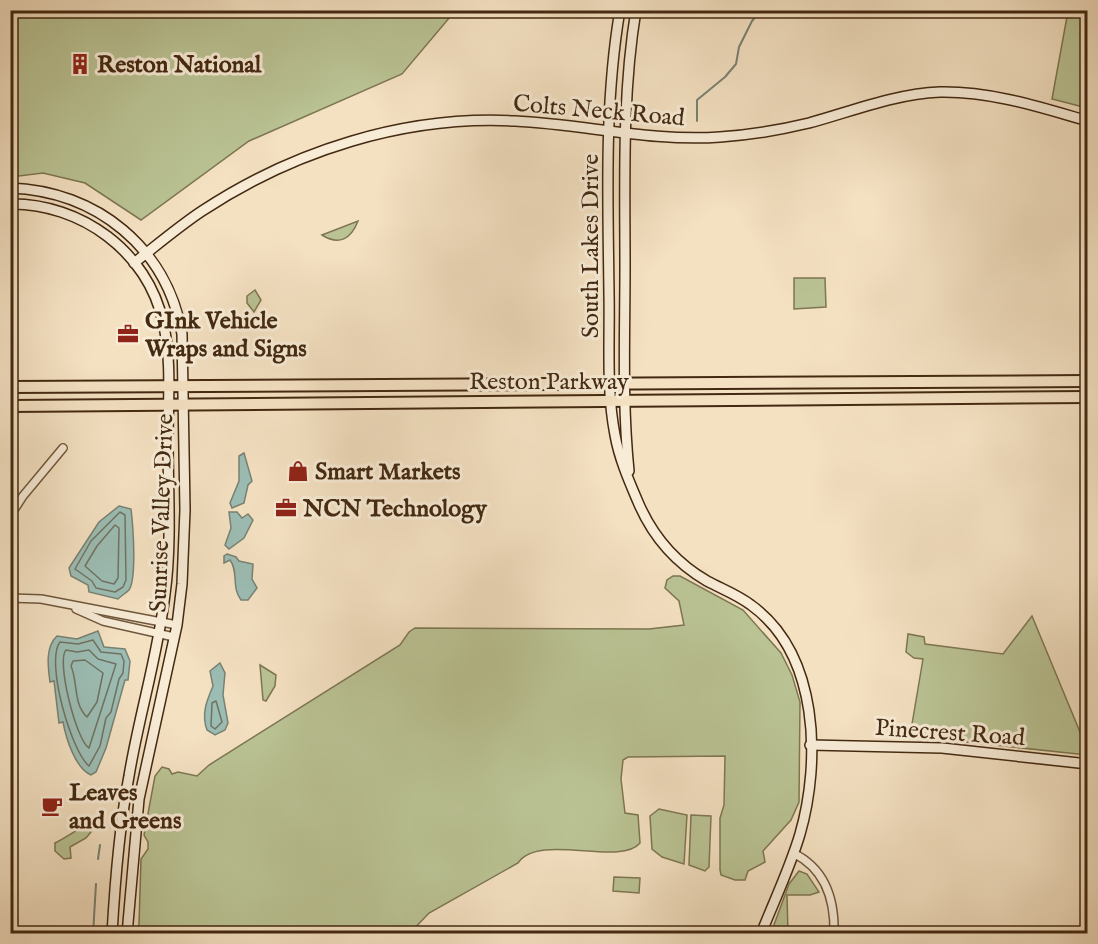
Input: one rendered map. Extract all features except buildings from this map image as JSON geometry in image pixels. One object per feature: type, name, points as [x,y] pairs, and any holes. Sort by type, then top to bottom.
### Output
[{"type":"main road","name":"South Lakes Drive","points":[[620,10],[612,67],[609,131],[610,383],[616,443],[644,515],[675,557],[697,574],[755,608],[785,641],[796,661],[805,686],[810,745],[806,806],[793,854],[761,933]]},
{"type":"main road","name":"South Lakes Drive","points":[[630,479],[625,383],[625,132],[628,68],[636,10]]},
{"type":"main road","name":"Colts Neck Road","points":[[135,263],[195,215],[237,190],[300,159],[354,141],[419,127],[492,120],[694,138],[754,133],[807,123],[894,98],[940,92],[1005,98],[1088,121]]},
{"type":"main road","name":"Sunrise Valley Drive","points":[[10,188],[43,191],[84,204],[119,225],[147,253],[167,286],[179,318],[184,349],[185,540],[177,625],[140,799],[127,933]]},
{"type":"main road","name":"Sunrise Valley Drive","points":[[10,204],[51,209],[83,220],[112,240],[135,263],[148,282],[161,313],[167,343],[169,552],[159,634],[126,791],[112,933]]},
{"type":"main road","name":"Reston Parkway","points":[[10,387],[1088,381]]},
{"type":"main road","name":"Reston Parkway","points":[[10,406],[1088,397]]},
{"type":"main road","name":"Pinecrest Road","points":[[810,745],[942,748],[1088,765]]},
{"type":"street","points":[[10,516],[22,496],[63,448]]},
{"type":"street","points":[[10,598],[41,599],[74,608],[93,618],[174,637]]},
{"type":"street","points":[[74,608],[100,609],[177,625]]},
{"type":"street","points":[[793,854],[813,867],[828,890],[834,910],[834,933]]},
{"type":"green space","points":[[10,11],[455,11],[402,74],[249,141],[141,220],[85,183],[43,173],[11,177]]},
{"type":"green space","points":[[1068,11],[1087,11],[1087,108],[1052,99]]},
{"type":"green space","points":[[358,221],[352,232],[344,239],[334,240],[322,235]]},
{"type":"green space","points":[[794,278],[825,278],[826,307],[794,309]]},
{"type":"green space","points":[[255,290],[261,300],[254,312],[247,303],[247,296]]},
{"type":"green space","points":[[673,576],[680,576],[743,610],[781,653],[792,675],[800,702],[799,802],[791,820],[763,851],[765,862],[748,871],[745,880],[735,880],[721,875],[720,870],[720,818],[724,805],[725,756],[628,757],[623,760],[621,779],[625,813],[638,815],[640,843],[630,849],[615,852],[560,849],[528,854],[518,863],[429,913],[410,933],[136,933],[139,924],[141,859],[148,849],[148,842],[144,835],[155,776],[162,767],[169,769],[172,774],[178,772],[197,776],[209,765],[400,645],[409,632],[415,628],[649,629],[684,625],[679,601],[665,588],[667,580]]},
{"type":"green space","points":[[1032,616],[1087,749],[1087,755],[910,736],[923,659],[914,658],[906,652],[908,634],[924,637],[925,644],[1003,654]]},
{"type":"green space","points":[[260,665],[276,675],[275,686],[266,701],[263,700]]},
{"type":"green space","points":[[659,809],[687,815],[684,864],[662,857],[652,849],[650,816]]},
{"type":"green space","points":[[691,815],[711,816],[709,867],[705,871],[689,865]]},
{"type":"green space","points":[[86,825],[91,832],[86,838],[70,847],[71,858],[64,859],[55,851],[55,843]]},
{"type":"green space","points":[[799,871],[807,874],[819,892],[810,895],[787,895],[788,933],[771,933],[789,884]]},
{"type":"green space","points":[[614,877],[640,878],[639,893],[613,891]]},
{"type":"water","points":[[244,453],[252,481],[248,485],[244,503],[232,508],[230,503],[239,481],[239,456]]},
{"type":"water","points":[[119,506],[131,509],[134,563],[129,590],[118,599],[89,592],[88,585],[71,576],[69,568],[99,522]]},
{"type":"water","points":[[229,512],[237,512],[242,518],[248,514],[253,520],[244,538],[229,549],[225,545],[231,528]]},
{"type":"water","points":[[227,554],[236,557],[239,561],[253,564],[252,579],[257,588],[248,600],[241,600],[238,595],[233,565],[230,560],[224,563],[224,556]]},
{"type":"water","points":[[98,631],[104,647],[125,649],[130,661],[128,680],[125,680],[106,748],[96,772],[91,775],[80,766],[69,744],[63,722],[59,723],[54,681],[50,682],[48,658],[53,641],[57,636],[77,639]]},
{"type":"water","points":[[220,663],[225,673],[223,695],[228,723],[225,730],[215,735],[207,730],[205,713],[213,686],[210,671]]},
{"type":"waterway","points":[[697,121],[697,100],[725,77],[736,64],[739,47],[752,21],[761,10]]},
{"type":"waterway","points":[[1088,280],[1084,319],[1088,329]]},
{"type":"waterway","points":[[98,859],[100,845]]},
{"type":"waterway","points":[[93,934],[96,884]]},
{"type":"place","name":"Reston National","points":[[80,64]]},
{"type":"place","name":"GInk Vehicle Wraps and Signs","points":[[128,334]]},
{"type":"place","name":"Smart Markets","points":[[298,471]]},
{"type":"place","name":"NCN Technology","points":[[286,508]]},
{"type":"place","name":"Leaves and Greens","points":[[52,806]]}]
